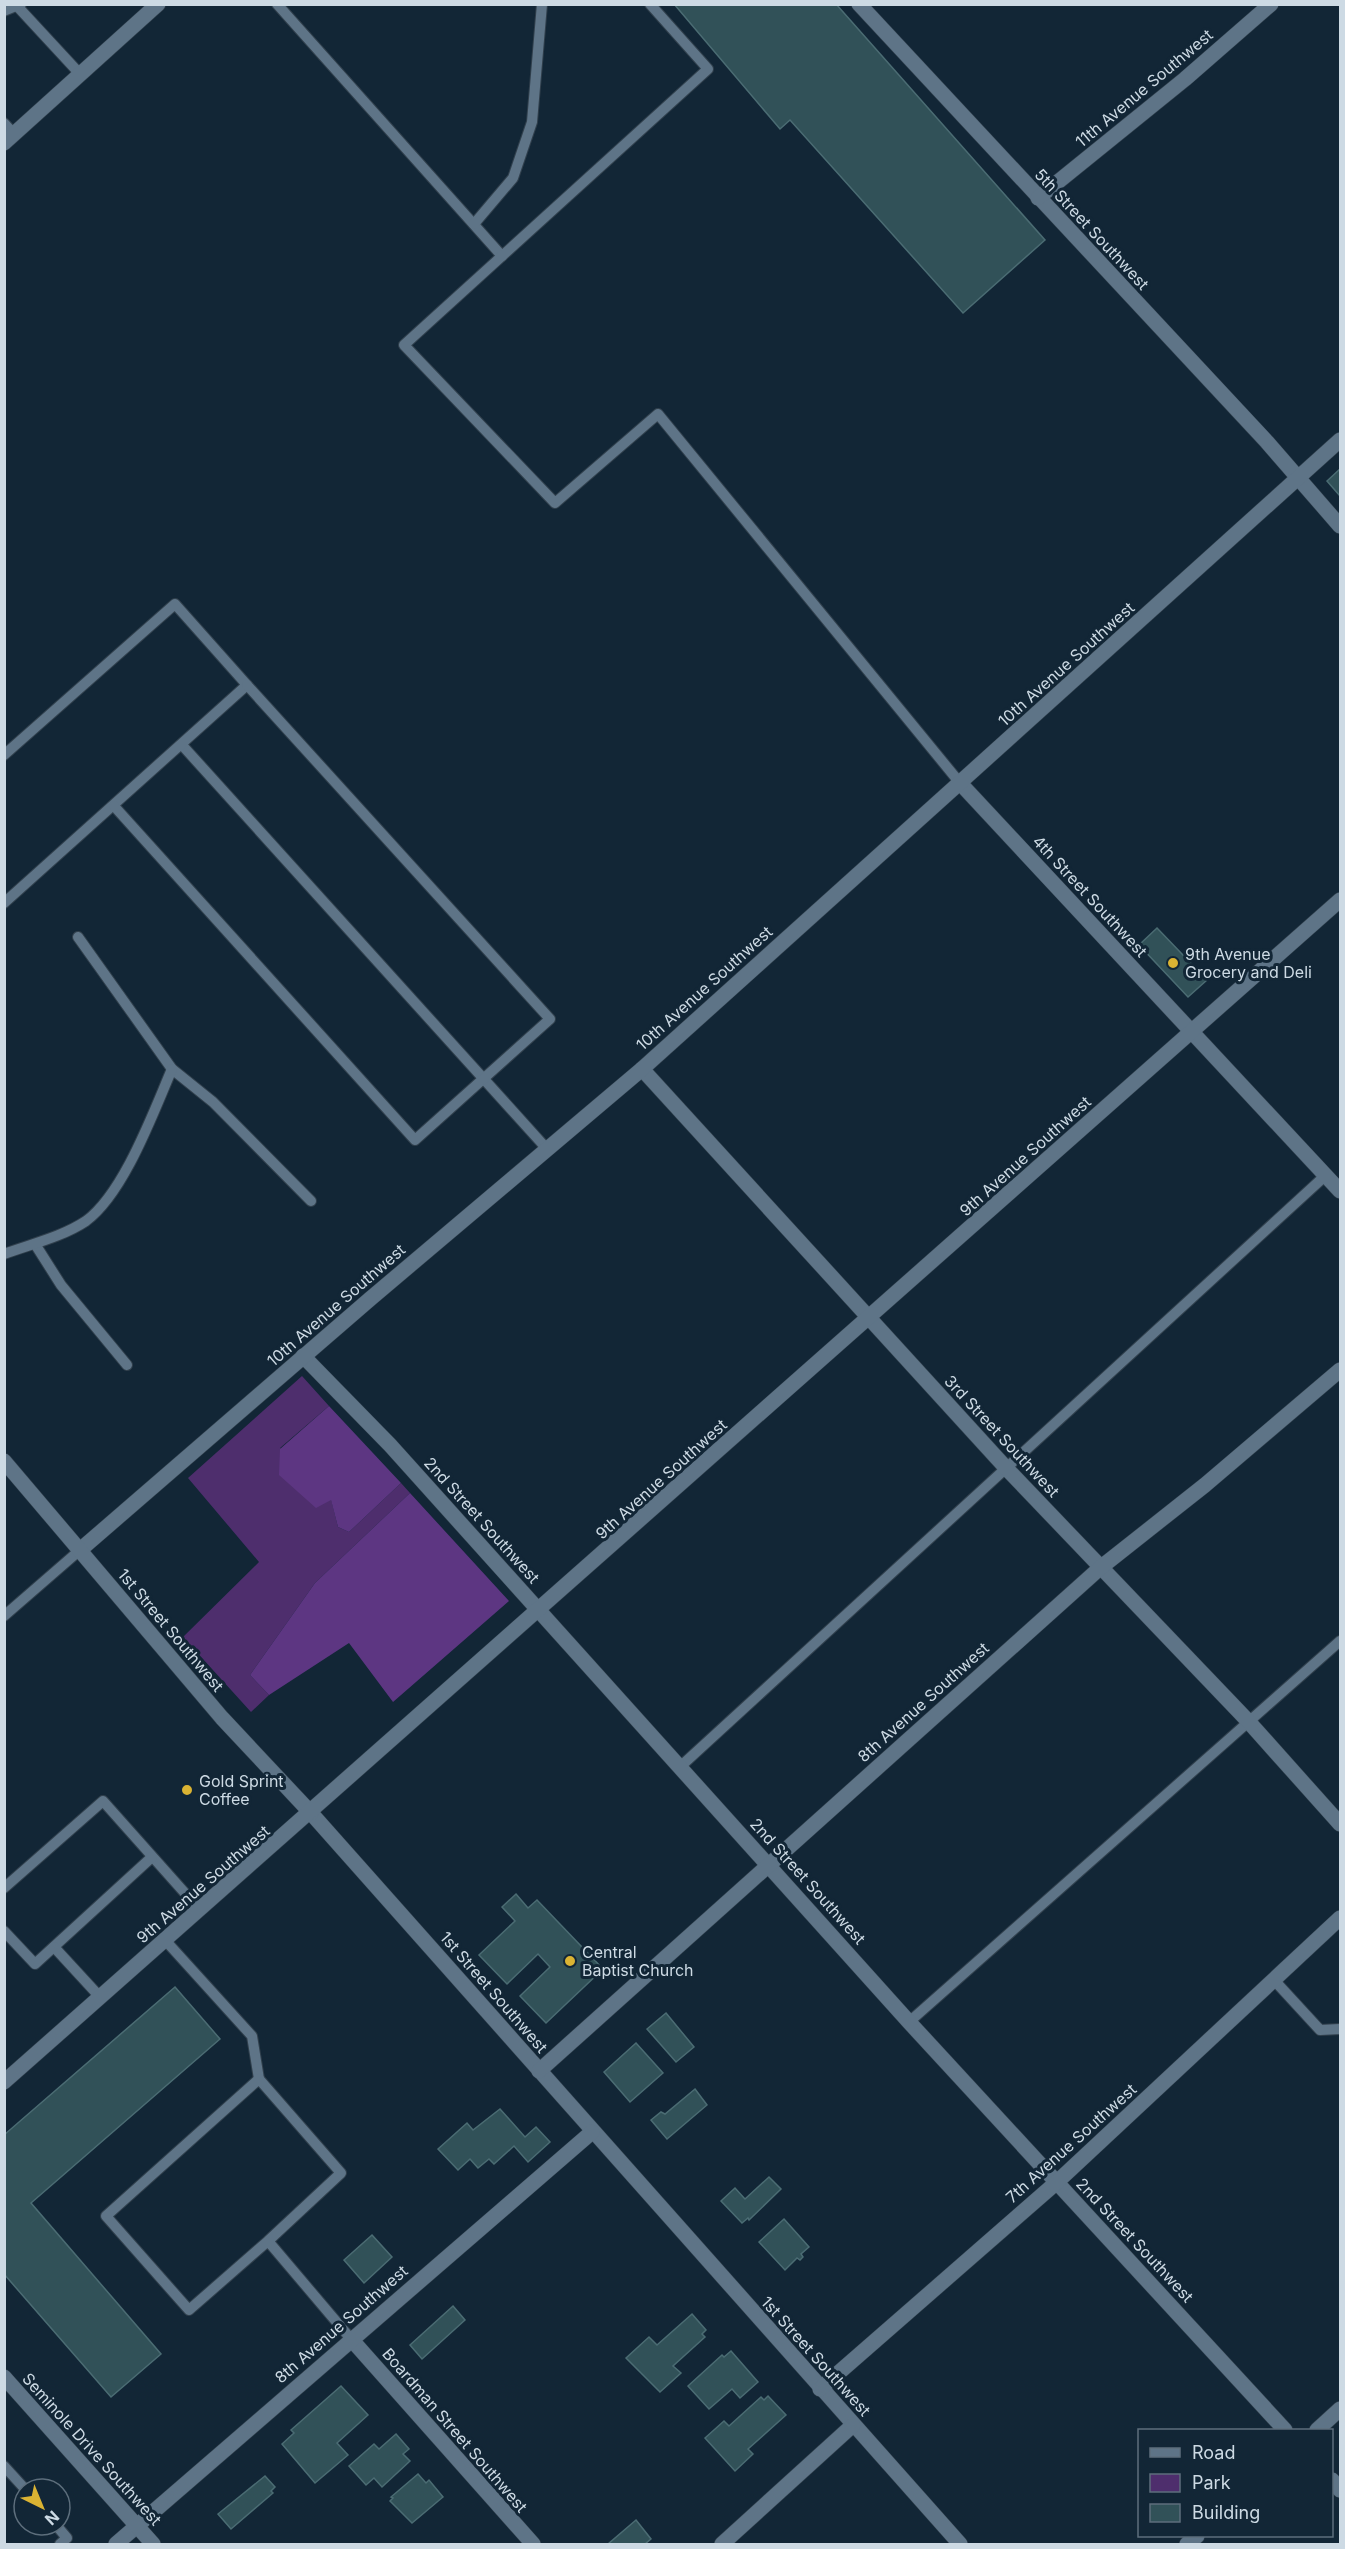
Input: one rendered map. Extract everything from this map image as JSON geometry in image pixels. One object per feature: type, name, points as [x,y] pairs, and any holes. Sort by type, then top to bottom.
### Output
[{"type":"street","points":[[8,133],[80,74],[158,4]]},
{"type":"street","name":"5th Street Southwest","points":[[859,4],[1341,526]]},
{"type":"street","name":"11th Avenue Southwest","points":[[1038,198],[1185,79],[1271,4]]},
{"type":"street","name":"10th Avenue Southwest","points":[[80,1550],[303,1356],[642,1069],[684,1028],[1341,440]]},
{"type":"street","name":"4th Street Southwest","points":[[960,783],[1341,1191]]},
{"type":"street","name":"9th Avenue Southwest","points":[[4,2082],[311,1813],[1341,900]]},
{"type":"street","name":"3rd Street Southwest","points":[[642,1069],[1007,1469],[1248,1721],[1341,1824]]},
{"type":"street","name":"2nd Street Southwest","points":[[303,1356],[390,1445],[909,2022],[1284,2429]]},
{"type":"street","name":"8th Avenue Southwest","points":[[539,2071],[1100,1568],[1205,1485],[1341,1370]]},
{"type":"street","name":"1st Street Southwest","points":[[6,1465],[222,1718],[311,1813],[960,2544]]},
{"type":"street","name":"7th Avenue Southwest","points":[[820,2389],[1057,2182],[1341,1918]]},
{"type":"street","name":"8th Avenue Southwest","points":[[116,2544],[592,2132]]},
{"type":"street","name":"Boardman Street Southwest","points":[[351,2339],[533,2544]]},
{"type":"street","name":"Seminole Drive Southwest","points":[[7,2385],[153,2544]]},
{"type":"street","points":[[1318,2429],[1341,2409]]},
{"type":"street","points":[[722,2544],[853,2425]]},
{"type":"lane","points":[[277,4],[502,256]]},
{"type":"lane","points":[[474,224],[513,178],[532,122],[542,4]]},
{"type":"lane","points":[[650,4],[708,69],[404,345],[555,503],[658,414],[960,783]]},
{"type":"lane","points":[[4,11],[19,6],[80,74]]},
{"type":"lane","points":[[4,755],[175,604],[550,1019],[415,1140],[114,806]]},
{"type":"lane","points":[[4,903],[247,686]]},
{"type":"lane","points":[[182,745],[547,1149]]},
{"type":"lane","points":[[78,937],[172,1069],[213,1102],[311,1201]]},
{"type":"lane","points":[[5,1252],[35,1244],[86,1220],[111,1195],[137,1146],[172,1069]]},
{"type":"lane","points":[[681,1766],[1326,1175]]},
{"type":"lane","points":[[35,1244],[61,1285],[126,1365]]},
{"type":"lane","points":[[4,1616],[80,1550]]},
{"type":"lane","points":[[909,2022],[1341,1641]]},
{"type":"lane","points":[[4,1888],[103,1801],[200,1910]]},
{"type":"lane","points":[[4,1931],[35,1964],[152,1857]]},
{"type":"lane","points":[[165,1940],[252,2037],[259,2079],[341,2174],[189,2310],[106,2216],[259,2079]]},
{"type":"lane","points":[[54,1947],[100,1997]]},
{"type":"lane","points":[[1274,1980],[1320,2030],[1341,2029]]},
{"type":"lane","points":[[268,2241],[351,2339]]},
{"type":"green space","points":[[302,1376],[329,1406],[280,1448],[331,1499],[338,1527],[349,1532],[401,1483],[410,1493],[315,1583],[250,1675],[269,1695],[251,1712],[183,1637],[259,1562],[188,1478]]},
{"type":"shaded area","points":[[329,1406],[401,1483],[349,1532],[338,1527],[331,1500],[316,1508],[279,1475],[280,1449]]},
{"type":"shaded area","points":[[410,1493],[509,1601],[393,1702],[349,1643],[269,1695],[250,1675],[315,1583]]},
{"type":"building","points":[[674,4],[836,4],[1045,240],[963,313],[790,120],[780,129]]},
{"type":"building","points":[[1340,469],[1340,496],[1327,481]]},
{"type":"building","name":"9th Avenue Grocery and Deli","points":[[1157,928],[1207,980],[1188,997],[1139,945]]},
{"type":"building","name":"Central Baptist Church","points":[[516,1894],[528,1908],[537,1900],[603,1969],[546,2023],[520,1996],[550,1967],[538,1954],[507,1984],[479,1955],[515,1921],[502,1907]]},
{"type":"building","points":[[175,1987],[220,2039],[31,2203],[161,2354],[111,2397],[4,2274],[4,2135]]},
{"type":"building","points":[[666,2013],[694,2047],[676,2062],[647,2029]]},
{"type":"building","points":[[636,2043],[663,2073],[630,2102],[604,2072]]},
{"type":"building","points":[[695,2089],[707,2105],[667,2139],[651,2120],[661,2112],[665,2114]]},
{"type":"building","points":[[500,2109],[525,2137],[536,2127],[550,2142],[528,2162],[514,2146],[494,2164],[489,2159],[478,2168],[470,2159],[458,2170],[438,2149],[467,2123],[473,2130]]},
{"type":"building","points":[[769,2177],[781,2189],[749,2220],[748,2218],[742,2223],[721,2201],[735,2188],[745,2199]]},
{"type":"building","points":[[784,2219],[809,2247],[801,2254],[803,2257],[800,2260],[797,2258],[785,2270],[759,2242]]},
{"type":"building","points":[[372,2235],[392,2257],[364,2283],[344,2260]]},
{"type":"building","points":[[453,2306],[465,2320],[422,2359],[410,2345]]},
{"type":"building","points":[[692,2314],[706,2330],[702,2334],[705,2337],[673,2366],[681,2373],[660,2392],[626,2358],[649,2337],[657,2345]]},
{"type":"building","points":[[731,2351],[758,2382],[740,2398],[732,2389],[709,2409],[688,2386],[722,2355],[724,2357]]},
{"type":"building","points":[[341,2386],[368,2415],[337,2443],[348,2455],[315,2483],[282,2444],[294,2433],[291,2430]]},
{"type":"building","points":[[768,2396],[786,2415],[748,2449],[753,2454],[735,2471],[705,2438],[724,2421],[729,2426],[761,2397],[764,2400]]},
{"type":"building","points":[[396,2434],[409,2449],[403,2454],[410,2461],[382,2487],[374,2478],[366,2485],[349,2466],[374,2444],[379,2449]]},
{"type":"building","points":[[418,2474],[426,2483],[429,2480],[443,2497],[412,2523],[390,2501],[393,2498],[391,2497]]},
{"type":"building","points":[[265,2476],[275,2487],[271,2491],[273,2493],[231,2529],[218,2514]]},
{"type":"building","points":[[636,2520],[651,2539],[645,2544],[608,2544]]},
{"type":"place","name":"9th Avenue Grocery and Deli","points":[[1173,963]]},
{"type":"place","name":"Gold Sprint Coffee","points":[[187,1790]]},
{"type":"place","name":"Central Baptist Church","points":[[570,1961]]}]
